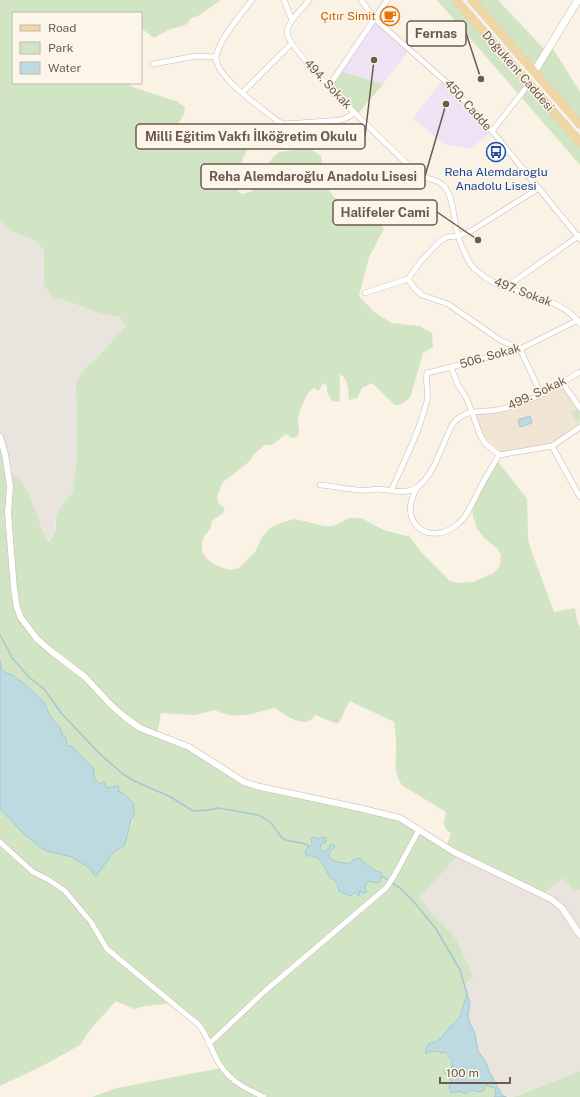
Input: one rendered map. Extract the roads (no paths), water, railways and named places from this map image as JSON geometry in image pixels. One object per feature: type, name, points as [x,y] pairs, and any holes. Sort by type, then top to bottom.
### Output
[{"type":"main road","name":"Doğukent Caddesi","points":[[456,0],[580,142]]},
{"type":"main road","name":"Doğukent Caddesi","points":[[472,0],[580,124]]},
{"type":"main road","points":[[529,84],[534,72],[578,0]]},
{"type":"street","points":[[252,0],[237,18],[219,49],[216,57],[217,63],[223,75],[279,122],[286,124],[294,125],[342,120],[354,112]]},
{"type":"street","points":[[284,0],[292,20],[309,0]]},
{"type":"street","name":"450. Cadde","points":[[361,0],[374,18],[444,78],[492,131],[579,237]]},
{"type":"street","points":[[329,86],[387,0]]},
{"type":"street","name":"494. Sokak","points":[[292,20],[288,26],[287,33],[291,44],[329,86],[419,175],[442,184],[448,191],[458,236]]},
{"type":"street","points":[[243,92],[291,44]]},
{"type":"street","points":[[153,64],[196,56],[216,57]]},
{"type":"street","points":[[492,131],[529,84]]},
{"type":"street","points":[[365,293],[408,279],[421,261],[440,241],[471,231],[539,188]]},
{"type":"street","name":"497. Sokak","points":[[458,236],[472,266],[486,278],[506,287],[562,307],[570,312],[579,322]]},
{"type":"street","points":[[506,287],[579,237]]},
{"type":"street","points":[[408,279],[415,289],[422,295],[448,304],[500,340],[520,350],[541,394]]},
{"type":"street","name":"506. Sokak","points":[[498,455],[480,437],[467,399],[458,385],[451,367],[520,350],[579,322]]},
{"type":"street","points":[[391,491],[419,428],[428,394],[427,373],[451,367]]},
{"type":"street","name":"499. Sokak","points":[[417,488],[424,482],[432,468],[456,419],[466,413],[514,406],[541,394],[580,372]]},
{"type":"street","points":[[562,382],[580,408]]},
{"type":"street","points":[[417,488],[411,503],[412,521],[423,531],[436,533],[448,530],[458,524],[466,514],[498,455],[552,446],[580,427]]},
{"type":"street","points":[[0,437],[5,454],[9,479],[8,513],[10,555],[17,608],[21,618],[37,639],[85,677],[112,706],[130,722],[140,728],[190,747],[244,782],[276,791],[400,818],[454,852],[551,899],[562,908],[580,935]]},
{"type":"street","points":[[552,446],[580,496]]},
{"type":"street","points":[[320,485],[362,490],[378,489],[406,492],[417,488]]},
{"type":"street","points":[[209,1044],[265,991],[386,888],[419,830]]},
{"type":"street","points":[[0,842],[33,872],[49,880],[65,891],[91,922],[107,950],[199,1025],[221,1068],[236,1083],[264,1097]]},
{"type":"water","points":[[530,416],[532,423],[520,427],[518,420]]},
{"type":"water","points":[[0,660],[2,670],[22,682],[43,701],[52,719],[60,728],[63,736],[66,738],[67,746],[74,748],[93,768],[94,778],[99,784],[104,782],[107,788],[118,786],[118,791],[125,795],[134,804],[134,816],[131,820],[125,845],[113,853],[96,876],[90,868],[72,857],[47,851],[41,848],[24,834],[0,809]]},
{"type":"water","points":[[315,837],[318,839],[324,837],[326,838],[326,842],[321,844],[320,849],[323,852],[327,851],[331,844],[335,845],[330,851],[329,857],[331,859],[349,864],[353,860],[359,858],[374,870],[382,873],[380,882],[377,883],[369,881],[365,886],[366,893],[362,893],[360,890],[359,896],[355,893],[350,896],[339,891],[337,883],[329,876],[321,862],[315,857],[307,856],[305,854],[307,848],[312,844],[311,838]]},
{"type":"water","points":[[467,994],[470,1003],[468,1015],[469,1021],[475,1033],[478,1051],[486,1062],[489,1071],[503,1097],[494,1097],[496,1095],[495,1088],[486,1085],[484,1090],[479,1092],[470,1090],[465,1094],[460,1091],[451,1093],[449,1088],[452,1081],[448,1078],[448,1074],[444,1073],[444,1071],[452,1067],[452,1060],[445,1052],[441,1053],[434,1051],[426,1054],[426,1048],[429,1044],[442,1037],[460,1017]]},
{"type":"waterway","points":[[0,635],[13,659],[29,677],[44,689],[62,714],[100,754],[123,774],[134,781],[169,796],[193,811],[218,808],[259,815],[271,823],[282,838],[306,844],[309,847]]},
{"type":"waterway","points":[[382,876],[389,881]]},
{"type":"waterway","points":[[392,883],[400,888],[414,902],[436,929],[460,970],[467,994]]},
{"type":"place","name":"Çıtır Simit","points":[[390,16]]},
{"type":"place","name":"Milli Eğitim Vakfı İlköğretim Okulu","points":[[374,60]]},
{"type":"place","name":"Fernas","points":[[481,79]]},
{"type":"place","name":"Reha Alemdaroğlu Anadolu Lisesi","points":[[446,104]]},
{"type":"place","name":"Reha Alemdaroglu Anadolu Lisesi","points":[[496,152]]},
{"type":"place","name":"Halifeler Cami","points":[[478,240]]}]
